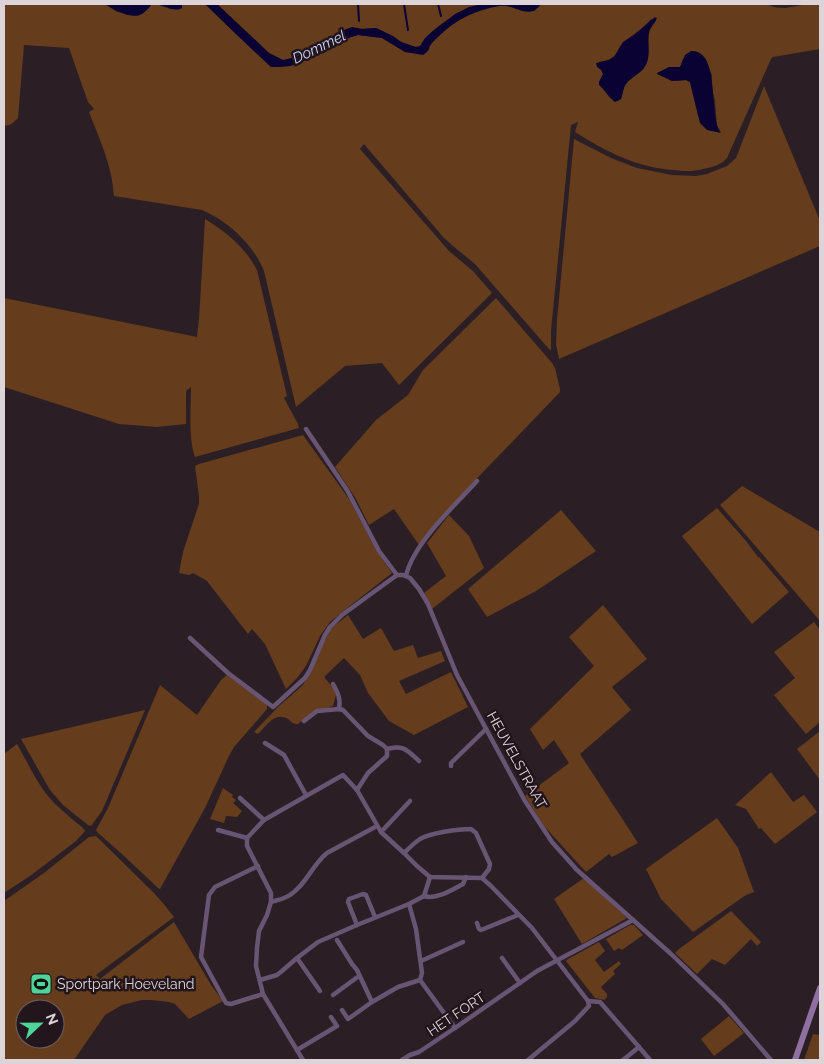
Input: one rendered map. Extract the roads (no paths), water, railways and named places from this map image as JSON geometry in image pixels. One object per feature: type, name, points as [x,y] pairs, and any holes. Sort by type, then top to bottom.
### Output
[{"type":"main road","points":[[795,1060],[820,988]]},
{"type":"street","points":[[306,429],[348,490],[379,551],[397,576]]},
{"type":"street","points":[[190,638],[228,672],[274,707],[305,678],[330,627],[342,615],[397,576],[406,576],[411,561],[424,541],[477,481]]},
{"type":"street","name":"HEUVELSTRAAT","points":[[406,576],[410,578],[428,604],[457,675],[525,801],[552,842],[577,870],[670,953],[722,1004],[771,1060]]},
{"type":"street","points":[[333,684],[339,695],[339,709]]},
{"type":"street","points":[[304,721],[317,711],[343,710],[368,736],[387,749],[387,756],[368,773],[356,790]]},
{"type":"street","points":[[451,766],[451,763],[486,730]]},
{"type":"street","points":[[265,743],[284,754],[306,795]]},
{"type":"street","points":[[387,749],[394,747],[402,748],[419,761]]},
{"type":"street","points":[[247,838],[264,820],[343,775],[356,790],[381,832],[430,876],[441,878],[482,878],[532,928],[588,1001],[589,1006],[581,1014],[528,1060]]},
{"type":"street","points":[[240,798],[264,820]]},
{"type":"street","points":[[381,832],[410,801]]},
{"type":"street","points":[[271,902],[288,896],[295,891],[327,852],[377,826]]},
{"type":"street","points":[[404,853],[418,840],[427,836],[471,829],[476,833],[490,864],[489,869],[482,878]]},
{"type":"street","points":[[218,830],[247,838]]},
{"type":"street","points":[[247,838],[248,846],[271,893],[271,902],[267,915],[259,931],[256,948],[256,966],[264,994],[303,1060]]},
{"type":"street","points":[[258,866],[214,887],[209,895],[201,957],[226,1003],[232,1004],[264,994]]},
{"type":"street","points":[[260,980],[282,972],[318,942],[424,896],[430,876]]},
{"type":"street","points":[[424,896],[430,898],[453,889],[463,884],[466,877]]},
{"type":"street","points":[[357,925],[348,902],[349,899],[356,896],[366,895],[375,918]]},
{"type":"street","points":[[409,904],[416,929],[422,973],[420,980]]},
{"type":"street","points":[[477,924],[479,929],[482,930],[518,914]]},
{"type":"street","name":"HET FORT","points":[[402,1060],[419,1052],[537,971],[633,920]]},
{"type":"street","points":[[337,940],[357,970],[372,1002]]},
{"type":"street","points":[[420,961],[463,942]]},
{"type":"street","points":[[297,958],[320,991]]},
{"type":"street","points":[[502,958],[520,983]]},
{"type":"street","points":[[333,995],[359,976]]},
{"type":"street","points":[[342,1010],[348,1019],[398,987],[420,980]]},
{"type":"street","points":[[420,980],[455,1028]]},
{"type":"street","points":[[588,1001],[600,1002],[650,1060]]},
{"type":"street","points":[[297,1050],[337,1026],[331,1017]]},
{"type":"street","points":[[623,1060],[639,1047]]},
{"type":"street","points":[[410,1055],[414,1060]]},
{"type":"water","points":[[105,4],[182,4],[182,8],[174,9],[160,5],[151,5],[142,14],[133,16]]},
{"type":"water","name":"Dommel","points":[[205,4],[217,4],[269,53],[283,60],[293,58],[322,45],[344,30],[352,27],[363,29],[376,28],[401,42],[416,47],[420,46],[425,38],[455,14],[469,7],[482,4],[541,4],[536,9],[526,12],[499,6],[475,13],[446,29],[423,55],[405,52],[382,38],[358,35],[348,38],[314,57],[290,66],[271,67]]},
{"type":"water","points":[[655,17],[657,18],[649,32],[648,60],[642,70],[626,84],[621,99],[615,102],[599,85],[603,74],[596,63],[614,57],[623,42]]},
{"type":"water","points":[[691,51],[700,53],[707,61],[717,125],[721,133],[707,130],[700,123],[690,82],[686,80],[672,81],[657,74],[669,67],[680,67],[685,55]]},
{"type":"waterway","points":[[358,4],[359,21]]},
{"type":"waterway","points":[[404,4],[408,30]]},
{"type":"waterway","points":[[438,4],[441,16]]},
{"type":"place","name":"Sportpark Hoeveland","points":[[41,984]]}]
